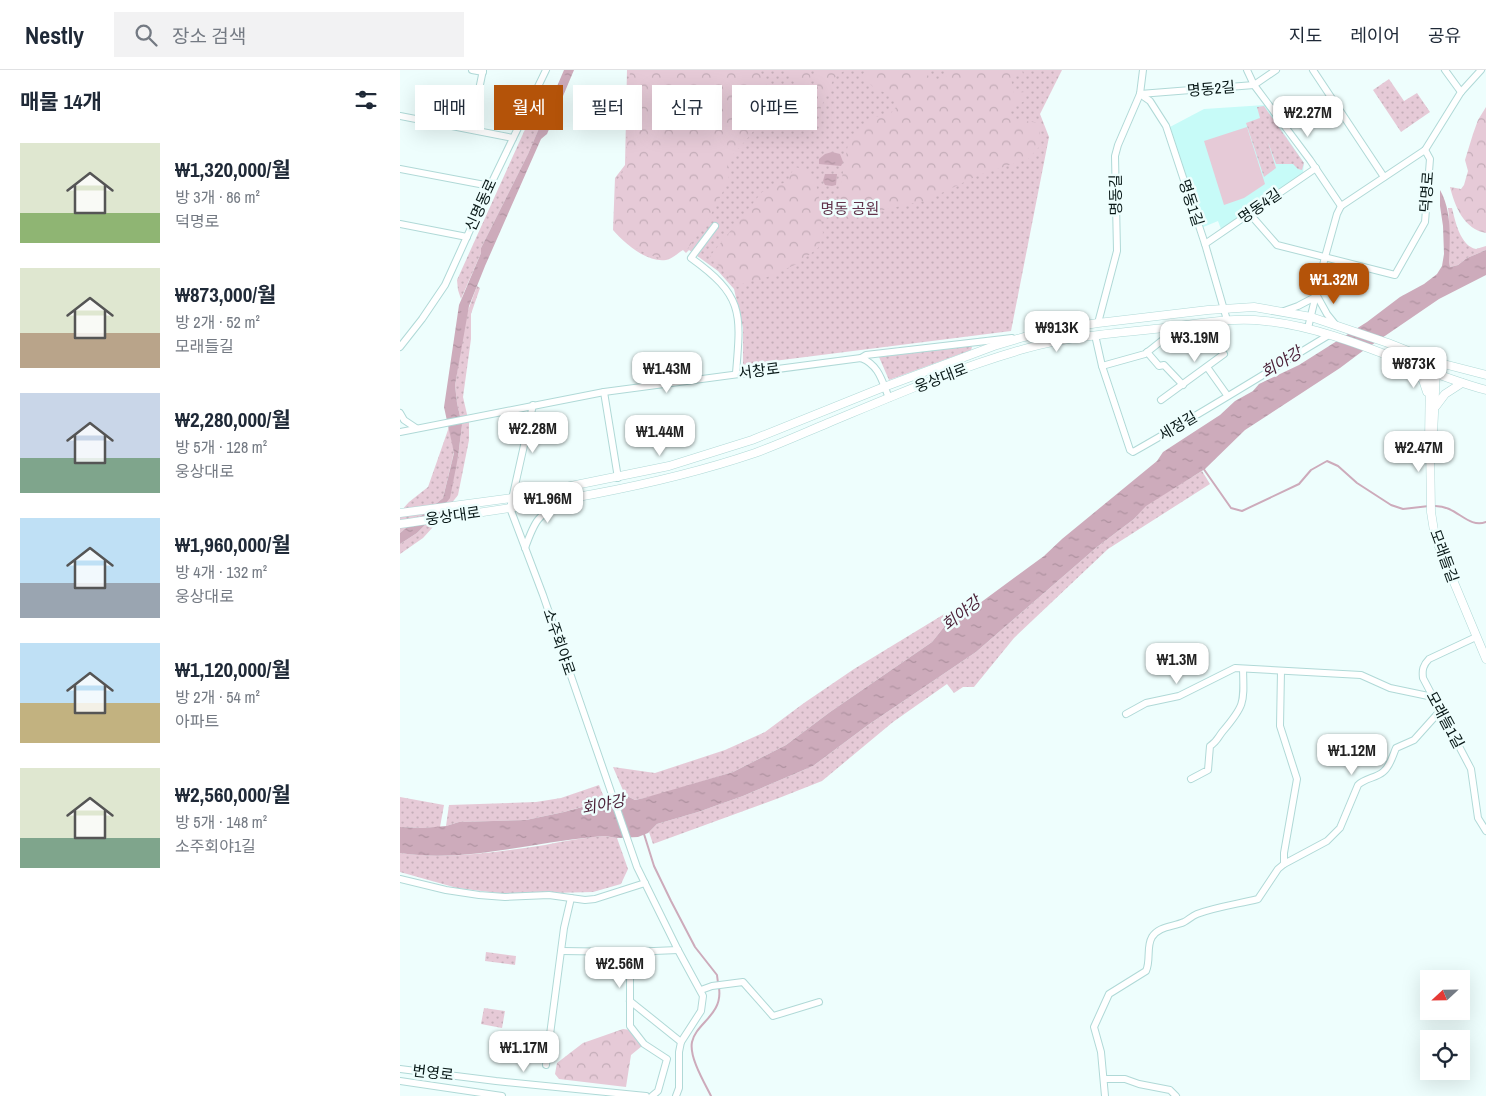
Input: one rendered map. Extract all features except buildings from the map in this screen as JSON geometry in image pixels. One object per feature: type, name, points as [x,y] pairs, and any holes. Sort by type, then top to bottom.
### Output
[{"type":"main road","name":"웅상대로","points":[[400,513],[512,498],[618,478],[669,466],[752,440],[871,392],[994,346],[1060,329],[1098,323],[1224,308],[1254,307],[1284,311],[1335,324],[1433,361],[1486,375]]},
{"type":"main road","name":"웅상대로","points":[[400,524],[510,508],[670,478],[749,454],[978,364],[1026,348],[1094,335],[1227,320],[1265,320],[1308,328],[1486,390]]},
{"type":"main road","name":"모래들길","points":[[1433,361],[1433,444],[1430,446],[1430,499],[1434,532],[1440,551],[1486,660]]},
{"type":"main road","points":[[1410,365],[1423,380],[1432,407],[1445,394],[1462,383]]},
{"type":"street","points":[[472,70],[483,71],[480,85]]},
{"type":"street","name":"신명동로","points":[[400,347],[445,285],[546,70]]},
{"type":"street","name":"명동길","points":[[1098,323],[1118,252],[1115,156],[1140,94],[1143,70]]},
{"type":"street","points":[[1247,70],[1254,85],[1316,168],[1341,206],[1325,257],[1308,328]]},
{"type":"street","name":"명동2길","points":[[1140,94],[1254,85],[1276,70]]},
{"type":"street","points":[[1313,70],[1384,177]]},
{"type":"street","points":[[1445,70],[1461,92]]},
{"type":"street","name":"덕명로","points":[[1341,206],[1424,150],[1461,92],[1482,70]]},
{"type":"street","name":"명동1길","points":[[1140,94],[1150,101],[1166,126],[1205,244],[1227,320]]},
{"type":"street","points":[[400,116],[415,119]]},
{"type":"street","points":[[476,130],[513,138]]},
{"type":"street","name":"덕명로","points":[[1249,214],[1277,245],[1395,275],[1425,222],[1430,159],[1424,150]]},
{"type":"street","name":"명동4길","points":[[1205,244],[1316,168]]},
{"type":"street","points":[[400,169],[490,186]]},
{"type":"street","points":[[400,224],[467,237]]},
{"type":"street","points":[[715,226],[691,258],[716,277],[726,289],[734,304],[740,330],[736,374]]},
{"type":"street","points":[[1284,311],[1317,296]]},
{"type":"street","points":[[1317,296],[1335,324]]},
{"type":"street","points":[[1161,400],[1224,354],[1211,338],[1210,322]]},
{"type":"street","points":[[1102,366],[1136,358],[1148,352],[1180,326]]},
{"type":"street","points":[[400,334],[410,335]]},
{"type":"street","name":"세정길","points":[[1094,335],[1102,366],[1130,450],[1133,452],[1184,424],[1227,395],[1330,335]]},
{"type":"street","name":"서창로","points":[[400,432],[604,392],[861,358],[866,355],[1024,337]]},
{"type":"street","points":[[1148,352],[1159,366],[1164,365],[1183,385]]},
{"type":"street","points":[[861,358],[871,362],[876,368],[890,398]]},
{"type":"street","points":[[1206,367],[1227,395]]},
{"type":"street","points":[[871,392],[877,382],[876,368]]},
{"type":"street","points":[[604,392],[618,478]]},
{"type":"street","points":[[510,508],[533,405]]},
{"type":"street","points":[[400,413],[404,420],[416,428]]},
{"type":"street","points":[[525,548],[538,519],[568,498]]},
{"type":"street","name":"소주회야로","points":[[510,508],[637,867],[645,883]]},
{"type":"street","name":"모래들1길","points":[[1476,637],[1437,654],[1429,659],[1422,670],[1423,678],[1471,769],[1478,818],[1486,831]]},
{"type":"street","points":[[1126,714],[1146,702],[1179,696],[1236,668],[1361,675],[1390,688],[1433,697]]},
{"type":"street","points":[[1191,779],[1208,770],[1210,746],[1216,742],[1220,734],[1238,712],[1244,697],[1243,669]]},
{"type":"street","points":[[1281,671],[1280,726],[1297,779],[1284,853],[1284,864]]},
{"type":"street","points":[[1105,1096],[1101,1052],[1094,1027],[1109,994],[1146,971],[1149,964],[1149,946],[1155,933],[1184,922],[1196,914],[1258,898],[1278,869],[1326,842],[1340,828],[1346,818],[1358,785],[1362,781],[1382,773],[1396,748],[1414,740],[1440,711]]},
{"type":"street","points":[[400,879],[446,890],[479,895],[595,899],[645,883],[703,996],[703,1008],[681,1042],[679,1052],[679,1088],[676,1096]]},
{"type":"street","points":[[546,1065],[571,898]]},
{"type":"street","points":[[562,951],[630,952],[678,950]]},
{"type":"street","points":[[630,952],[630,1026],[644,1044],[666,1059],[658,1091],[652,1096]]},
{"type":"street","points":[[701,990],[712,986],[742,982],[774,1016],[818,1002]]},
{"type":"street","points":[[630,1001],[681,1042]]},
{"type":"street","name":"번영로","points":[[400,1069],[619,1095],[646,1096]]},
{"type":"street","points":[[433,1086],[430,1078],[434,1073]]},
{"type":"street","points":[[1104,1080],[1125,1079],[1139,1084],[1170,1090],[1176,1096]]},
{"type":"street","name":"번영로","points":[[400,1081],[500,1096]]},
{"type":"shaded area","points":[[1265,105],[1304,163],[1303,173],[1221,229],[1218,221],[1201,228],[1168,128],[1204,109]]},
{"type":"green space","name":"명동 공원","points":[[627,70],[1062,70],[1040,114],[1049,137],[1011,331],[743,365],[743,328],[734,289],[718,271],[689,250],[686,253],[683,250],[666,260],[651,258],[636,251],[613,230],[615,178],[625,165],[626,130],[642,130],[642,85],[627,85]]},
{"type":"green space","points":[[630,70],[759,70],[766,85],[732,85],[732,130],[755,130],[727,161],[729,180],[707,222],[686,251],[682,248],[668,259],[644,253],[631,245],[614,227],[618,179],[626,167],[628,130],[642,130],[642,85],[629,85]]},
{"type":"green space","points":[[788,70],[810,70],[811,85],[799,85],[791,79]]},
{"type":"green space","points":[[814,70],[845,70],[834,78],[820,110],[817,107],[819,93]]},
{"type":"green space","points":[[866,70],[926,70],[927,75],[937,81],[947,76],[951,70],[1022,70],[1023,74],[1010,74],[1014,93],[1025,92],[1026,100],[1008,111],[1011,119],[1039,123],[1041,145],[1028,159],[979,175],[927,200],[848,218],[839,194],[848,144],[868,119],[891,113],[897,106],[896,98],[870,84],[863,74]]},
{"type":"green space","points":[[1389,79],[1404,101],[1417,93],[1430,112],[1401,132],[1373,90]]},
{"type":"green space","points":[[1264,106],[1304,163],[1302,170],[1293,164],[1276,164],[1268,142],[1276,168],[1264,177],[1246,123],[1260,118],[1257,107]]},
{"type":"green space","points":[[1486,107],[1486,233],[1478,231],[1466,222],[1458,209],[1450,187],[1461,189],[1464,185],[1468,171],[1465,160],[1478,120]]},
{"type":"green space","points":[[1247,127],[1265,184],[1244,198],[1224,205],[1204,141]]},
{"type":"green space","points":[[525,130],[538,130],[481,248],[481,253],[461,299],[457,280]]},
{"type":"green space","points":[[795,167],[812,175],[817,188],[823,233],[818,248],[797,264],[760,280],[747,281],[738,287],[710,256],[762,192],[788,181]]},
{"type":"green space","points":[[1448,208],[1452,208],[1459,232],[1470,247],[1476,249],[1486,246],[1486,250],[1467,258],[1458,265],[1450,267],[1448,253]]},
{"type":"green space","points":[[477,286],[480,288],[471,314],[471,339],[463,397],[469,423],[469,440],[458,495],[423,538],[400,554],[400,544],[417,533],[442,508],[458,457],[462,425],[455,385],[466,316]]},
{"type":"green space","points":[[970,345],[972,347],[971,350],[889,380],[879,357]]},
{"type":"green space","points":[[449,427],[454,452],[443,498],[400,533],[400,512],[428,487]]},
{"type":"green space","points":[[1202,471],[1210,484],[1108,549],[1014,638],[974,687],[963,687],[954,693],[947,684],[893,722],[822,781],[653,844],[649,832],[657,824],[743,796],[813,766],[868,725],[976,652],[1097,547],[1134,519],[1146,505]]},
{"type":"green space","points":[[946,613],[948,622],[932,642],[830,712],[786,745],[733,772],[654,796],[635,800],[625,795],[613,767],[655,773],[725,750],[765,732],[854,669]]},
{"type":"green space","points":[[599,785],[605,800],[564,812],[526,820],[459,822],[446,826],[449,805],[536,802],[561,798]]},
{"type":"green space","points":[[400,797],[444,805],[440,827],[400,827]]},
{"type":"green space","points":[[605,836],[617,838],[628,869],[621,884],[593,892],[506,894],[457,888],[400,872],[400,853],[436,856],[472,854]]},
{"type":"green space","points":[[486,952],[516,956],[515,965],[485,961]]},
{"type":"green space","points":[[484,1008],[505,1011],[502,1028],[481,1024]]},
{"type":"green space","points":[[623,1029],[631,1030],[642,1046],[631,1055],[626,1087],[559,1079],[555,1074],[557,1063],[583,1043]]},
{"type":"water","points":[[564,70],[574,70],[563,96],[563,85],[558,85]]},
{"type":"water","points":[[538,130],[549,130],[541,139],[469,306],[455,385],[462,425],[450,498],[417,533],[400,544],[400,533],[443,498],[454,453],[444,407],[459,305],[481,253],[481,248]]},
{"type":"water","points":[[832,152],[840,154],[843,162],[841,166],[819,164],[819,159],[825,154]]},
{"type":"water","points":[[825,174],[837,174],[836,185],[825,185],[823,181]]},
{"type":"water","name":"회야강","points":[[1440,190],[1447,207],[1450,234],[1450,267],[1458,265],[1467,258],[1486,250],[1486,275],[1439,299],[1340,368],[1245,430],[1205,469],[1146,506],[1134,519],[1097,547],[976,652],[868,725],[813,766],[743,796],[657,824],[648,833],[638,837],[593,837],[449,856],[400,853],[400,827],[423,828],[446,826],[459,822],[526,820],[564,812],[625,795],[635,800],[733,772],[786,745],[830,712],[932,642],[948,622],[970,612],[1044,556],[1157,461],[1163,452],[1220,415],[1235,401],[1253,391],[1259,384],[1299,365],[1367,322],[1400,297],[1424,284],[1437,274],[1442,266],[1444,254]]},
{"type":"water","points":[[838,199],[843,214],[831,216],[829,214],[829,200]]},
{"type":"waterway","points":[[1203,468],[1231,508],[1242,511],[1299,484],[1311,470],[1327,461],[1338,466],[1357,483],[1391,505],[1403,509],[1429,506]]},
{"type":"waterway","points":[[1434,506],[1449,509],[1473,522],[1486,522]]},
{"type":"waterway","points":[[644,834],[654,866],[671,901],[695,947],[717,975],[718,983]]},
{"type":"waterway","points":[[711,1096],[695,1062],[692,1042],[698,1029],[717,1005],[719,988]]}]
